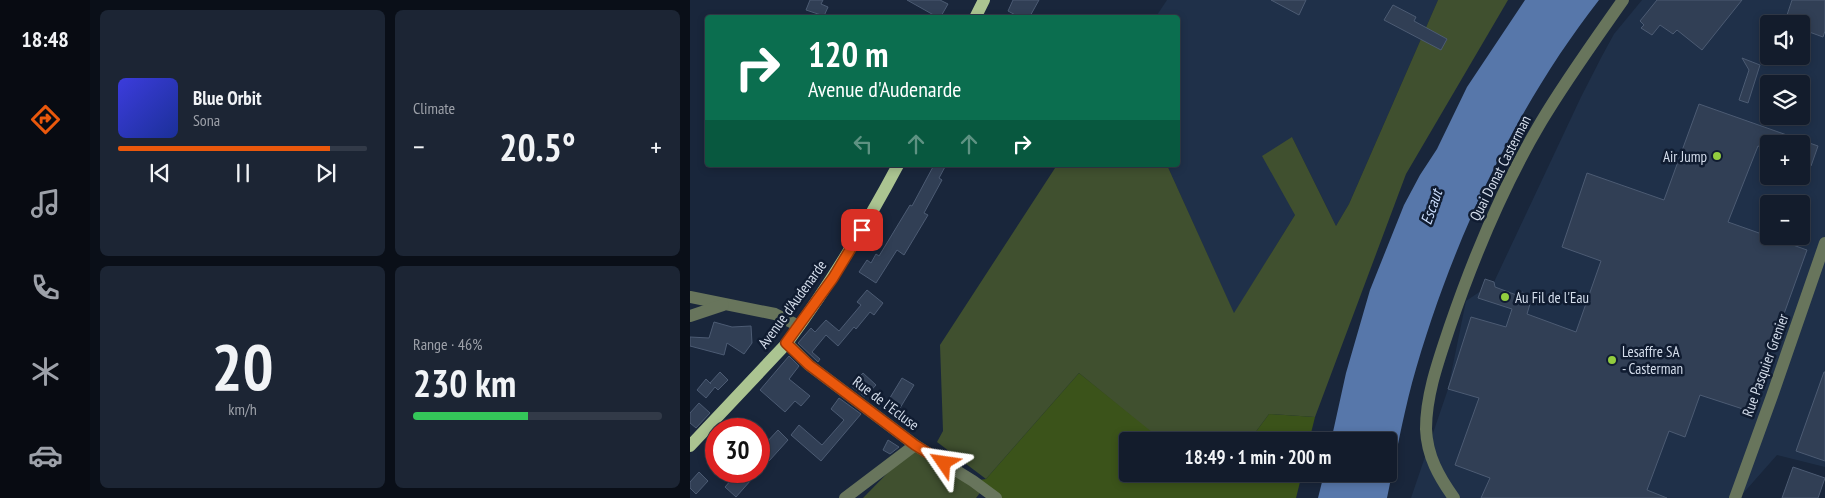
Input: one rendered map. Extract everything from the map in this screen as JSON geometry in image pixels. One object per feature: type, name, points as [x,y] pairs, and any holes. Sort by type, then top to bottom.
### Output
[{"type":"main road","points":[[976,15],[984,0]]},
{"type":"main road","name":"Avenue d'Audenarde","points":[[690,446],[800,326],[833,278],[897,167]]},
{"type":"street","name":"Quai Donat Casterman","points":[[1454,498],[1441,480],[1431,458],[1426,431],[1427,409],[1437,366],[1466,278],[1501,200],[1540,123],[1583,56],[1623,0]]},
{"type":"street","name":"Rue Pasquier Grenier","points":[[1735,498],[1825,243]]},
{"type":"street","points":[[690,297],[775,314],[800,326]]},
{"type":"street","points":[[690,316],[723,305]]},
{"type":"street","name":"Rue de l'Ecluse","points":[[786,343],[809,365],[915,445],[973,481],[996,498]]},
{"type":"street","points":[[846,498],[915,445]]},
{"type":"shaded area","points":[[1167,0],[1438,0],[1349,204],[1336,226],[1292,137],[1295,215],[1234,314],[1168,167],[1180,167],[1180,15],[1157,15]]},
{"type":"shaded area","points":[[1642,0],[1825,0],[1825,467],[1777,455],[1739,498],[1411,498],[1448,389],[1466,301],[1494,282],[1614,34]]},
{"type":"green space","points":[[1438,0],[1508,0],[1406,174],[1315,417],[1269,414],[1256,432],[1150,432],[1079,373],[986,479],[937,442],[943,431],[940,345],[1056,167],[1168,167],[1234,313],[1295,215],[1262,156],[1292,137],[1336,226],[1349,204]]},
{"type":"green space","points":[[1079,373],[1152,432],[1119,432],[1119,482],[1300,482],[1296,498],[999,498],[973,481],[986,479]]},
{"type":"green space","points":[[1269,414],[1315,417],[1311,432],[1256,432]]},
{"type":"green space","points":[[915,445],[983,489],[976,498],[863,498]]},
{"type":"water","name":"Escaut","points":[[1525,0],[1599,0],[1539,87],[1487,182],[1445,282],[1427,333],[1412,383],[1397,450],[1397,432],[1333,432],[1346,373],[1370,290],[1404,205],[1437,149],[1467,87]]},
{"type":"water","points":[[1322,482],[1390,482],[1387,498],[1318,498]]},
{"type":"building","points":[[810,0],[823,0],[821,4],[828,7],[824,15],[806,10]]},
{"type":"building","points":[[907,0],[940,0],[948,4],[942,15],[934,15]]},
{"type":"building","points":[[1013,0],[1039,0],[1031,15],[1015,15],[1008,11]]},
{"type":"building","points":[[1271,0],[1306,0],[1299,15]]},
{"type":"building","points":[[1657,0],[1742,0],[1702,50],[1677,30],[1673,34],[1660,25],[1652,35],[1641,28],[1644,25],[1640,21]]},
{"type":"building","points":[[1792,0],[1825,0],[1825,31],[1823,37],[1810,32],[1810,15],[1787,15]]},
{"type":"building","points":[[1393,5],[1416,17],[1414,21],[1447,39],[1441,50],[1384,20]]},
{"type":"building","points":[[1742,58],[1760,65],[1748,103],[1739,100],[1749,70]]},
{"type":"building","name":"Lesaffre SA - Casterman","points":[[1699,104],[1787,135],[1760,135],[1760,147],[1758,146],[1728,222],[1760,233],[1760,245],[1793,245],[1807,250],[1749,411],[1700,395],[1685,437],[1669,431],[1647,490],[1667,498],[1481,498],[1490,478],[1455,465],[1479,398],[1448,389],[1471,317],[1506,327],[1512,309],[1478,298],[1485,279],[1494,282],[1495,287],[1519,296],[1522,292],[1532,297],[1527,314],[1576,332],[1601,261],[1562,247],[1587,173],[1664,200]]},
{"type":"building","name":"Lesaffre SA - Casterman","points":[[1810,143],[1818,146],[1810,166]]},
{"type":"building","points":[[933,167],[945,167],[939,178],[942,180],[924,213],[928,215],[904,255],[897,250],[876,283],[859,272],[867,260],[871,263],[876,254],[879,256],[910,205],[912,206]]},
{"type":"building","points":[[867,290],[883,303],[874,315],[870,312],[856,329],[854,327],[838,346],[826,335],[812,352],[820,359],[818,362],[798,343],[811,328],[815,332],[826,320],[839,331],[861,305],[857,302]]},
{"type":"building","points":[[714,322],[732,327],[751,326],[752,343],[744,354],[727,343],[724,355],[690,346],[690,337],[709,338]]},
{"type":"building","points":[[789,356],[799,366],[789,379],[810,396],[801,406],[795,401],[785,412],[760,390]]},
{"type":"building","points":[[720,372],[728,380],[718,390],[715,387],[706,398],[697,390],[706,379],[710,383]]},
{"type":"building","points":[[1825,372],[1825,461],[1796,451]]},
{"type":"building","points":[[863,373],[876,385],[865,397],[851,386]]},
{"type":"building","points":[[902,378],[914,385],[900,408],[888,401]]},
{"type":"building","points":[[839,398],[861,414],[821,461],[791,435],[799,425],[822,445],[844,420],[831,409]]},
{"type":"building","points":[[699,403],[710,413],[696,428],[690,423],[690,413]]},
{"type":"building","points":[[778,430],[788,440],[770,460],[770,439]]},
{"type":"building","points":[[888,440],[899,447],[890,454],[883,450]]},
{"type":"building","points":[[1793,467],[1825,478],[1818,498],[1782,498]]},
{"type":"building","points":[[699,472],[705,478],[706,483],[696,494],[690,488],[690,482]]},
{"type":"building","points":[[728,483],[748,483],[736,497],[725,487]]},
{"type":"place","name":"Air Jump","points":[[1717,156]]},
{"type":"place","name":"Au Fil de l'Eau","points":[[1505,297]]},
{"type":"place","name":"Lesaffre SA - Casterman","points":[[1612,360]]},
{"type":"route","points":[[862,230],[833,278],[786,343],[809,365],[915,445],[944,463]]}]
